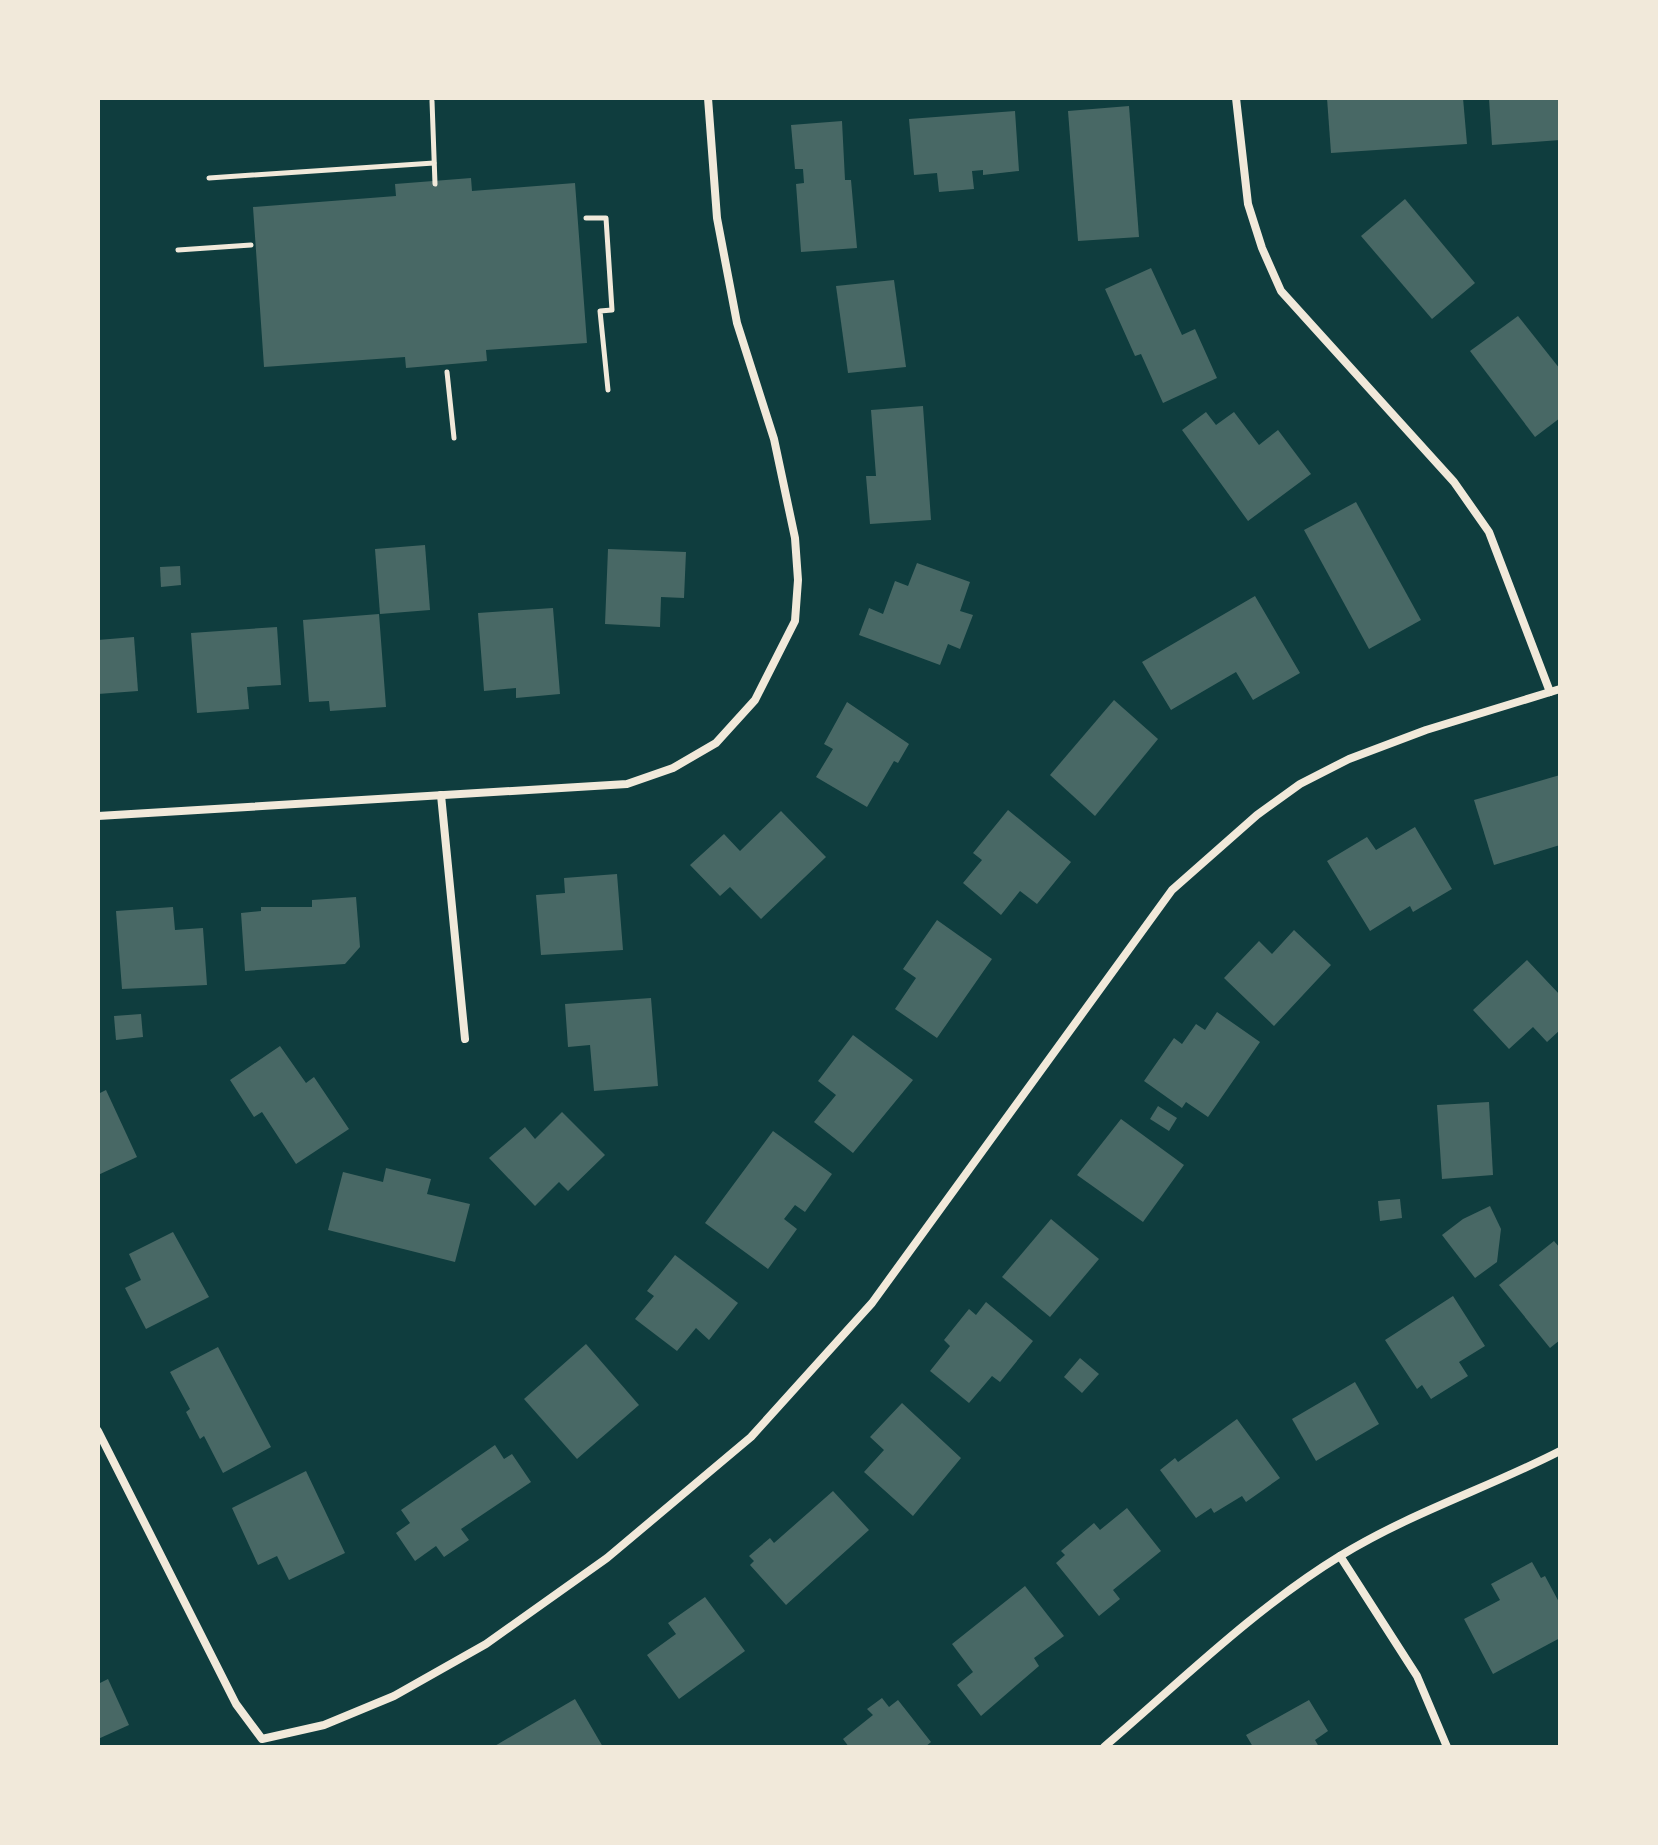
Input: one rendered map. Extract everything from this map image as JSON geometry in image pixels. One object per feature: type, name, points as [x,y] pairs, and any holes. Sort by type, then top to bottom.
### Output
[{"type":"street","points":[[98,816],[627,784],[673,768],[716,743],[755,700],[795,621],[798,580],[795,538],[774,439],[734,308],[717,218],[708,98]]},
{"type":"street","points":[[1236,98],[1248,204],[1262,248],[1281,291],[1454,482],[1489,532],[1550,692]]},
{"type":"street","points":[[98,1431],[236,1704],[262,1739],[324,1725],[380,1702],[486,1644],[607,1558],[751,1437],[872,1303],[1172,890],[1257,815],[1300,784],[1349,759],[1426,730],[1560,689]]},
{"type":"street","points":[[441,795],[465,1039]]},
{"type":"street","points":[[1104,1747],[1262,1614],[1340,1556],[1460,1493],[1560,1451]]},
{"type":"street","points":[[1340,1556],[1417,1676],[1447,1747]]},
{"type":"path","points":[[432,101],[435,184]]},
{"type":"path","points":[[209,178],[434,163]]},
{"type":"path","points":[[586,218],[606,218],[612,310],[600,311],[608,390]]},
{"type":"path","points":[[178,250],[251,245]]},
{"type":"path","points":[[447,372],[454,438]]},
{"type":"building","points":[[1327,98],[1463,98],[1467,144],[1331,153]]},
{"type":"building","points":[[1489,98],[1560,98],[1560,140],[1492,145]]},
{"type":"building","points":[[1129,106],[1139,237],[1078,241],[1068,111]]},
{"type":"building","points":[[1015,111],[1019,171],[983,175],[983,170],[972,171],[974,189],[939,192],[937,173],[914,175],[909,119]]},
{"type":"building","points":[[842,121],[845,180],[851,180],[857,248],[801,252],[796,184],[804,183],[803,169],[795,169],[791,125]]},
{"type":"building","points":[[471,178],[472,191],[575,183],[587,343],[486,350],[487,361],[406,368],[405,357],[264,367],[253,207],[396,196],[395,184]]},
{"type":"building","points":[[1405,199],[1475,283],[1432,319],[1361,236]]},
{"type":"building","points":[[1151,268],[1182,335],[1195,329],[1217,378],[1163,403],[1141,354],[1135,356],[1105,289]]},
{"type":"building","points":[[894,280],[906,367],[848,373],[836,286]]},
{"type":"building","points":[[1518,316],[1560,369],[1560,418],[1535,437],[1470,351]]},
{"type":"building","points":[[923,406],[931,520],[870,524],[866,476],[876,476],[871,410]]},
{"type":"building","points":[[1206,412],[1216,425],[1234,412],[1259,445],[1278,430],[1311,474],[1248,521],[1182,430]]},
{"type":"building","points":[[1356,502],[1421,620],[1369,649],[1304,530]]},
{"type":"building","points":[[425,545],[430,610],[380,614],[375,549]]},
{"type":"building","points":[[608,549],[686,552],[684,598],[661,597],[660,627],[605,624]]},
{"type":"building","points":[[917,563],[970,582],[960,611],[973,615],[960,649],[948,644],[940,665],[859,635],[869,608],[883,614],[895,581],[908,586]]},
{"type":"building","points":[[180,566],[181,585],[161,587],[160,567]]},
{"type":"building","points":[[1255,596],[1300,673],[1253,700],[1236,672],[1171,710],[1142,662]]},
{"type":"building","points":[[553,608],[560,694],[516,698],[516,688],[484,691],[478,613]]},
{"type":"building","points":[[379,614],[386,707],[330,711],[329,701],[309,702],[303,620]]},
{"type":"building","points":[[277,627],[281,685],[247,687],[249,709],[197,713],[191,633]]},
{"type":"building","points":[[134,637],[138,691],[98,694],[98,640]]},
{"type":"building","points":[[1114,700],[1158,739],[1095,816],[1050,775]]},
{"type":"building","points":[[847,702],[909,744],[898,763],[894,761],[867,807],[816,777],[833,749],[824,744]]},
{"type":"building","points":[[1560,775],[1560,845],[1494,865],[1474,800]]},
{"type":"building","points":[[1008,810],[1071,862],[1037,904],[1020,891],[1001,915],[963,883],[982,860],[973,853]]},
{"type":"building","points":[[781,811],[826,857],[761,919],[730,887],[720,896],[690,865],[724,834],[740,851]]},
{"type":"building","points":[[1415,827],[1452,889],[1413,912],[1410,906],[1370,931],[1327,861],[1367,837],[1376,850]]},
{"type":"building","points":[[617,874],[623,950],[541,955],[536,895],[565,893],[564,878]]},
{"type":"building","points":[[356,897],[360,947],[345,964],[245,971],[241,913],[261,911],[261,907],[312,907],[312,900]]},
{"type":"building","points":[[173,907],[175,930],[203,928],[207,985],[122,989],[116,911]]},
{"type":"building","points":[[937,920],[992,959],[937,1038],[895,1009],[916,978],[903,969]]},
{"type":"building","points":[[1294,930],[1331,965],[1274,1026],[1224,978],[1259,941],[1272,954]]},
{"type":"building","points":[[1527,960],[1560,995],[1560,1030],[1547,1042],[1533,1027],[1509,1049],[1473,1010]]},
{"type":"building","points":[[651,998],[658,1086],[594,1091],[590,1045],[568,1047],[565,1004]]},
{"type":"building","points":[[1217,1012],[1260,1042],[1208,1117],[1186,1102],[1182,1108],[1144,1081],[1174,1038],[1182,1044],[1196,1024],[1205,1030]]},
{"type":"building","points":[[141,1014],[143,1037],[116,1040],[114,1016]]},
{"type":"building","points":[[853,1035],[913,1080],[853,1153],[814,1122],[836,1095],[818,1081]]},
{"type":"building","points":[[280,1046],[306,1083],[314,1077],[349,1129],[296,1164],[262,1112],[254,1117],[230,1080]]},
{"type":"building","points":[[106,1090],[137,1157],[98,1175],[98,1094]]},
{"type":"building","points":[[1489,1102],[1493,1175],[1442,1179],[1437,1105]]},
{"type":"building","points":[[1158,1106],[1177,1118],[1169,1131],[1150,1119]]},
{"type":"building","points":[[562,1112],[605,1155],[568,1191],[559,1182],[535,1206],[489,1158],[525,1127],[535,1139]]},
{"type":"building","points":[[1121,1119],[1184,1165],[1143,1222],[1077,1175]]},
{"type":"building","points":[[773,1131],[832,1174],[805,1212],[795,1205],[784,1219],[797,1229],[768,1269],[705,1223]]},
{"type":"building","points":[[386,1168],[431,1179],[427,1194],[470,1204],[455,1262],[328,1230],[343,1172],[383,1182]]},
{"type":"building","points":[[1400,1199],[1402,1218],[1380,1221],[1378,1201]]},
{"type":"building","points":[[1490,1206],[1501,1229],[1497,1262],[1475,1278],[1442,1235],[1463,1219]]},
{"type":"building","points":[[1051,1219],[1099,1259],[1050,1317],[1002,1277]]},
{"type":"building","points":[[173,1232],[209,1297],[146,1329],[125,1288],[141,1280],[129,1254]]},
{"type":"building","points":[[1554,1241],[1560,1248],[1560,1340],[1550,1348],[1499,1285]]},
{"type":"building","points":[[675,1255],[738,1303],[709,1340],[696,1328],[677,1351],[635,1319],[654,1296],[647,1291]]},
{"type":"building","points":[[1453,1296],[1485,1346],[1459,1362],[1468,1376],[1431,1399],[1422,1385],[1417,1389],[1385,1340]]},
{"type":"building","points":[[986,1302],[1033,1341],[1000,1382],[992,1376],[969,1403],[930,1371],[950,1346],[944,1340],[969,1309],[976,1315]]},
{"type":"building","points":[[586,1344],[639,1405],[577,1459],[524,1399]]},
{"type":"building","points":[[218,1347],[271,1447],[223,1473],[204,1436],[200,1439],[186,1412],[190,1409],[170,1372]]},
{"type":"building","points":[[1080,1358],[1099,1374],[1082,1393],[1064,1377]]},
{"type":"building","points":[[1355,1382],[1379,1424],[1316,1461],[1292,1419]]},
{"type":"building","points":[[902,1403],[961,1458],[913,1516],[864,1472],[884,1450],[870,1437]]},
{"type":"building","points":[[1237,1419],[1280,1478],[1246,1502],[1242,1496],[1214,1513],[1211,1508],[1196,1518],[1160,1470],[1175,1458],[1178,1462]]},
{"type":"building","points":[[495,1445],[504,1459],[512,1454],[531,1482],[461,1529],[469,1540],[444,1557],[436,1546],[415,1561],[396,1533],[410,1523],[401,1510]]},
{"type":"building","points":[[306,1471],[345,1553],[289,1580],[277,1556],[258,1565],[232,1508]]},
{"type":"building","points":[[833,1491],[869,1530],[786,1605],[750,1565],[754,1561],[749,1556],[770,1538],[774,1543]]},
{"type":"building","points":[[1127,1508],[1161,1551],[1113,1590],[1120,1599],[1099,1616],[1056,1563],[1065,1555],[1061,1551],[1094,1523],[1100,1530]]},
{"type":"building","points":[[1532,1562],[1541,1578],[1545,1576],[1560,1604],[1560,1638],[1493,1674],[1464,1619],[1500,1600],[1491,1584]]},
{"type":"building","points":[[1025,1586],[1064,1636],[1034,1658],[1039,1666],[981,1716],[957,1685],[973,1672],[952,1644]]},
{"type":"building","points":[[705,1597],[745,1651],[679,1699],[647,1655],[676,1634],[668,1623]]},
{"type":"building","points":[[108,1679],[129,1725],[98,1739],[98,1684]]},
{"type":"building","points":[[882,1698],[889,1707],[898,1700],[931,1742],[925,1747],[849,1747],[843,1739],[873,1715],[867,1709]]},
{"type":"building","points":[[575,1699],[603,1747],[493,1747]]},
{"type":"building","points":[[1309,1700],[1328,1731],[1315,1740],[1319,1747],[1253,1747],[1246,1735]]}]
